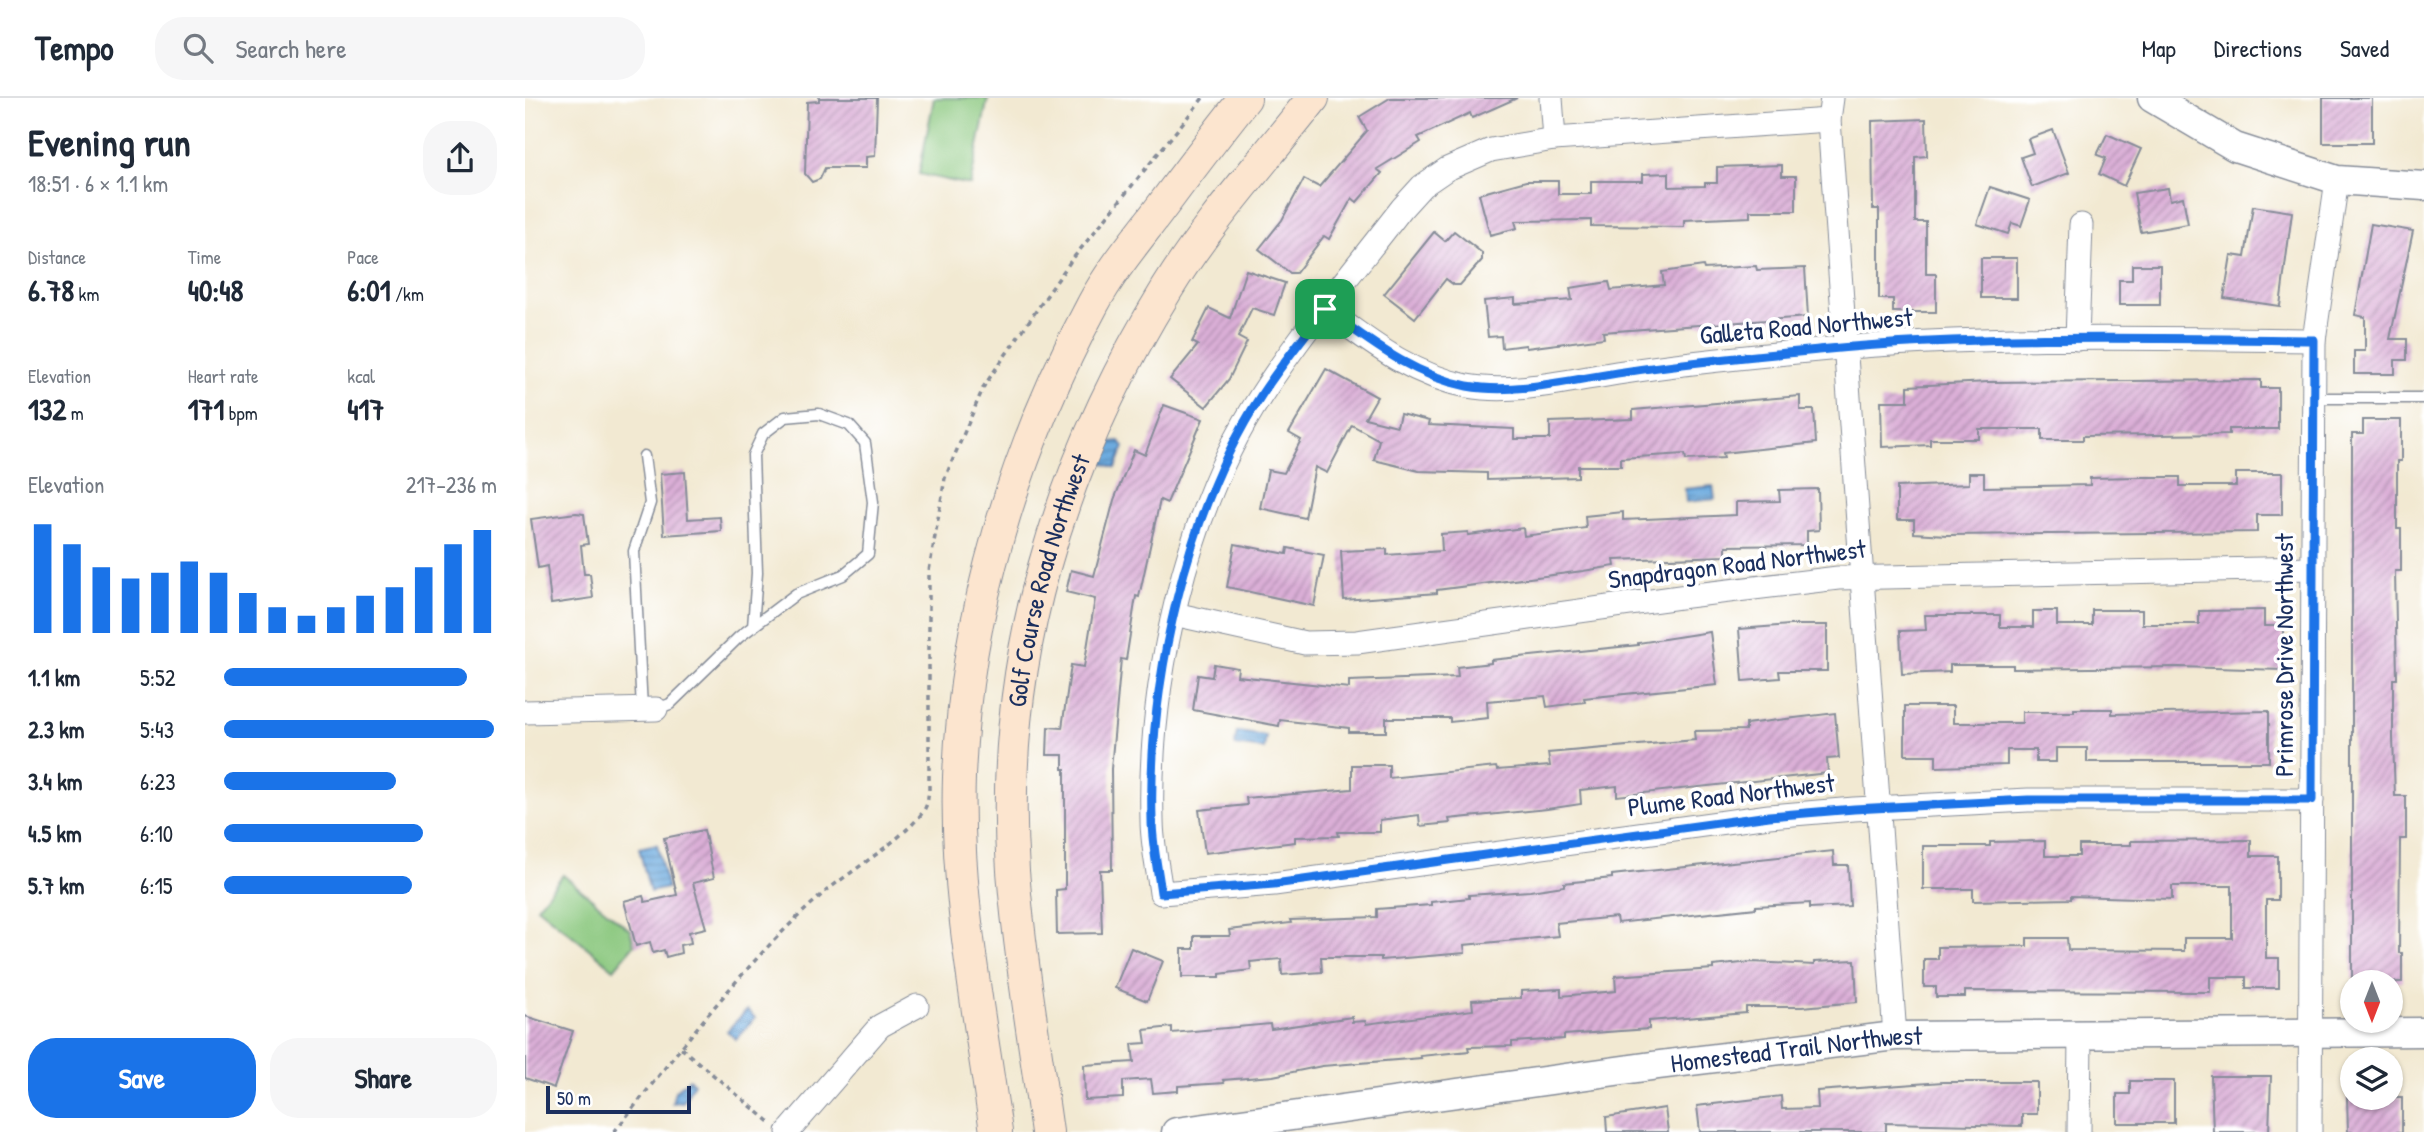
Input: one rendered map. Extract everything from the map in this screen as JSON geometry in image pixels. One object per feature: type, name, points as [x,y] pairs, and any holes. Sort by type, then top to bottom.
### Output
[{"type":"main road","name":"Golf Course Road Northwest","points":[[996,1132],[962,874],[959,779],[965,697],[992,554],[1013,484],[1038,421],[1094,302],[1129,250],[1245,98]]},
{"type":"main road","name":"Golf Course Road Northwest","points":[[1047,1132],[1013,869],[1016,720],[1032,608],[1069,484],[1107,392],[1189,257],[1313,98]]},
{"type":"street","points":[[1551,98],[1555,139]]},
{"type":"street","points":[[2152,98],[2235,147],[2337,180],[2424,186]]},
{"type":"street","points":[[1174,614],[1190,552],[1215,484],[1261,395],[1422,186],[1447,169],[1491,150],[1555,139],[1830,109],[1895,1036]]},
{"type":"street","name":"Primrose Drive Northwest","points":[[2310,1132],[2314,340],[2337,180]]},
{"type":"street","points":[[2077,339],[2081,225]]},
{"type":"street","name":"Galleta Road Northwest","points":[[1325,309],[1402,364],[1436,379],[1470,386],[1510,388],[1670,365],[1845,348],[2077,339],[2314,340]]},
{"type":"street","name":"Snapdragon Road Northwest","points":[[1174,614],[1305,643],[1357,642],[1687,596],[1861,577],[2312,568]]},
{"type":"street","name":"Plume Road Northwest","points":[[1174,614],[1158,703],[1152,820],[1161,893],[1274,884],[1769,816],[1879,807],[2028,800],[2312,800]]},
{"type":"street","points":[[525,712],[649,709]]},
{"type":"street","points":[[782,1130],[880,1026],[917,1006]]},
{"type":"street","name":"Homestead Trail Northwest","points":[[1176,1132],[1659,1065],[1895,1036],[2424,1032]]},
{"type":"street","points":[[2079,1132],[2080,1033]]},
{"type":"lane","points":[[2313,398],[2424,398]]},
{"type":"lane","points":[[644,456],[650,503],[634,551],[649,709],[670,704],[753,627],[796,594],[843,575],[867,554],[873,502],[865,443],[849,425],[818,414],[785,417],[763,434],[753,455],[757,573],[753,627]]},
{"type":"path","points":[[614,1132],[681,1048],[779,937],[824,893],[911,826],[926,807],[929,790],[929,571],[944,478],[984,386],[1070,262],[1203,98]]},
{"type":"path","points":[[681,1048],[782,1130]]},
{"type":"green space","points":[[934,98],[988,98],[970,185],[919,174]]},
{"type":"green space","points":[[563,875],[630,930],[634,945],[614,969],[537,907]]},
{"type":"water","points":[[1120,441],[1124,447],[1116,468],[1103,463],[1111,442]]},
{"type":"water","points":[[1713,486],[1715,499],[1686,502],[1685,489]]},
{"type":"water","points":[[1237,732],[1266,736],[1264,749],[1235,745]]},
{"type":"water","points":[[657,844],[667,888],[650,892],[639,848]]},
{"type":"water","points":[[747,1010],[755,1018],[736,1039],[727,1031]]},
{"type":"water","points":[[689,1079],[694,1083],[683,1102],[672,1103],[675,1091]]},
{"type":"building","points":[[819,98],[877,98],[875,156],[866,157],[866,168],[825,168],[820,179],[812,182],[805,174],[807,102],[819,101]]},
{"type":"building","points":[[1390,98],[1517,98],[1472,118],[1470,113],[1418,137],[1421,142],[1377,169],[1382,173],[1357,202],[1352,198],[1329,239],[1324,236],[1296,273],[1290,273],[1259,249],[1282,220],[1304,179],[1319,187],[1367,131],[1359,117]]},
{"type":"building","points":[[2323,98],[2372,98],[2372,143],[2323,143]]},
{"type":"building","points":[[1926,119],[1927,156],[1915,157],[1915,222],[1926,222],[1926,274],[1936,274],[1936,312],[1893,312],[1893,299],[1879,299],[1879,209],[1873,209],[1872,121]]},
{"type":"building","points":[[2053,130],[2069,173],[2032,187],[2021,157],[2033,153],[2028,139]]},
{"type":"building","points":[[2107,134],[2141,149],[2124,186],[2099,174],[2106,158],[2097,155]]},
{"type":"building","points":[[1782,165],[1782,176],[1796,176],[1796,211],[1750,211],[1750,217],[1684,220],[1684,227],[1591,226],[1591,220],[1515,221],[1517,228],[1490,235],[1479,194],[1526,181],[1558,181],[1558,194],[1591,194],[1591,181],[1643,181],[1643,174],[1669,173],[1669,187],[1705,186],[1705,183],[1717,183],[1717,167]]},
{"type":"building","points":[[1990,187],[2030,200],[2021,226],[2012,223],[2008,234],[1977,224]]},
{"type":"building","points":[[2168,188],[2170,200],[2183,197],[2188,224],[2141,232],[2134,193]]},
{"type":"building","points":[[2253,206],[2292,212],[2280,306],[2224,298],[2231,255],[2245,257]]},
{"type":"building","points":[[2371,224],[2413,231],[2390,339],[2407,339],[2407,360],[2395,360],[2395,374],[2354,374],[2354,351],[2365,351],[2365,317],[2355,315]]},
{"type":"building","points":[[1454,231],[1482,253],[1482,260],[1460,285],[1454,285],[1446,279],[1415,318],[1384,294],[1434,232],[1445,241]]},
{"type":"building","points":[[1981,258],[2017,258],[2017,298],[1981,298]]},
{"type":"building","points":[[2132,265],[2160,265],[2160,305],[2119,305],[2119,280],[2132,280]]},
{"type":"building","points":[[1703,266],[1704,269],[1756,266],[1757,270],[1805,268],[1808,317],[1603,332],[1604,338],[1526,348],[1526,345],[1502,348],[1501,336],[1488,337],[1484,301],[1515,298],[1515,304],[1572,300],[1570,288],[1609,282],[1611,290],[1664,285],[1662,272]]},
{"type":"building","points":[[1246,270],[1285,283],[1274,315],[1252,308],[1238,337],[1247,342],[1229,379],[1206,407],[1170,379],[1198,345],[1192,342],[1209,308],[1230,318]]},
{"type":"building","points":[[1326,369],[1377,397],[1365,418],[1397,426],[1400,414],[1429,421],[1428,425],[1514,429],[1514,439],[1550,439],[1550,422],[1633,419],[1633,410],[1800,396],[1800,410],[1814,410],[1816,443],[1723,453],[1724,458],[1686,460],[1685,454],[1621,458],[1621,466],[1578,466],[1578,477],[1487,480],[1487,473],[1419,471],[1374,460],[1379,440],[1352,425],[1327,473],[1315,467],[1305,518],[1260,508],[1268,470],[1284,473],[1301,440],[1289,433]]},
{"type":"building","points":[[2261,380],[2261,388],[2278,388],[2278,429],[2229,429],[2229,434],[2083,436],[2083,440],[2042,440],[2042,429],[1979,429],[1979,439],[1930,439],[1930,445],[1882,447],[1881,401],[1908,401],[1908,386],[1989,382]]},
{"type":"building","points":[[1164,405],[1203,419],[1167,503],[1160,500],[1139,597],[1136,596],[1126,660],[1121,659],[1111,769],[1112,870],[1100,870],[1102,933],[1057,934],[1056,890],[1065,889],[1065,769],[1063,755],[1047,755],[1048,727],[1062,728],[1071,665],[1084,667],[1095,599],[1066,592],[1071,570],[1094,576],[1114,500],[1134,450],[1145,455]]},
{"type":"building","points":[[2363,420],[2401,420],[2401,461],[2397,461],[2397,529],[2401,529],[2401,571],[2395,571],[2397,679],[2393,679],[2393,738],[2395,796],[2406,796],[2406,839],[2400,839],[2399,953],[2402,953],[2402,970],[2352,970],[2352,434],[2363,434]]},
{"type":"building","points":[[685,472],[688,519],[720,517],[721,531],[664,535],[660,474]]},
{"type":"building","points":[[1969,473],[1984,473],[1984,487],[2090,485],[2090,478],[2139,477],[2180,477],[2180,486],[2236,486],[2236,473],[2282,473],[2282,515],[2257,515],[2257,532],[1947,535],[1914,533],[1914,520],[1897,520],[1897,487],[1969,484]]},
{"type":"building","points":[[1818,489],[1819,530],[1807,531],[1807,545],[1726,546],[1726,556],[1614,560],[1615,566],[1437,590],[1437,593],[1344,600],[1341,551],[1387,549],[1387,555],[1442,551],[1441,534],[1468,532],[1468,535],[1523,528],[1524,536],[1586,528],[1585,516],[1623,512],[1623,520],[1736,515],[1736,502],[1780,501],[1779,490]]},
{"type":"building","points":[[584,514],[588,544],[581,545],[584,574],[590,574],[593,598],[551,604],[547,566],[538,568],[531,519]]},
{"type":"building","points":[[1235,544],[1287,554],[1288,548],[1324,555],[1314,606],[1227,587]]},
{"type":"building","points":[[2092,610],[2142,610],[2142,624],[2199,624],[2199,611],[2264,610],[2264,626],[2283,626],[2283,670],[2179,667],[2013,669],[2013,665],[1950,665],[1950,672],[1902,674],[1900,631],[1926,630],[1925,615],[2000,615],[2000,627],[2033,627],[2033,611],[2057,611],[2057,625],[2092,625]]},
{"type":"building","points":[[1827,625],[1827,671],[1779,671],[1780,678],[1743,681],[1739,629]]},
{"type":"building","points":[[1710,632],[1717,685],[1584,698],[1585,702],[1547,707],[1545,696],[1487,701],[1488,718],[1450,722],[1450,718],[1386,718],[1386,732],[1349,732],[1349,728],[1280,720],[1279,726],[1193,710],[1198,675],[1212,677],[1214,664],[1238,668],[1237,676],[1349,688],[1349,681],[1458,677],[1457,667],[1491,663],[1491,660],[1638,645]]},
{"type":"building","points":[[1905,706],[1953,706],[1953,723],[2022,723],[2022,712],[2074,712],[2074,709],[2112,709],[2112,714],[2269,711],[2269,762],[2087,762],[2087,748],[2056,748],[2056,762],[2036,762],[2036,750],[2007,750],[2007,765],[1936,767],[1936,755],[1905,755]]},
{"type":"building","points":[[1835,713],[1839,758],[1827,759],[1828,773],[1617,796],[1617,786],[1580,790],[1581,804],[1449,819],[1450,823],[1420,826],[1419,815],[1380,820],[1380,832],[1338,832],[1339,836],[1295,837],[1295,842],[1205,853],[1199,810],[1247,805],[1246,798],[1352,789],[1352,765],[1389,765],[1389,778],[1496,767],[1497,770],[1550,766],[1548,753],[1695,740],[1694,731],[1746,730],[1746,724]]},
{"type":"building","points":[[704,830],[714,878],[693,883],[706,928],[689,932],[691,943],[680,945],[681,953],[666,957],[664,950],[653,953],[650,942],[636,946],[624,901],[643,896],[645,902],[677,895],[664,838]]},
{"type":"building","points":[[2251,840],[2251,856],[2278,856],[2278,900],[2266,900],[2266,958],[2279,958],[2279,988],[2246,988],[2246,977],[2210,977],[2210,992],[1965,991],[1965,997],[1936,997],[1936,987],[1924,987],[1924,959],[1938,959],[1938,947],[2027,946],[2027,938],[2067,938],[2068,950],[2184,951],[2184,938],[2232,938],[2232,886],[2172,886],[2172,899],[2071,896],[2071,899],[1973,901],[1973,889],[1923,889],[1923,846],[1990,846],[1990,842],[2045,841],[2045,856],[2079,856],[2079,845],[2131,845],[2131,841]]},
{"type":"building","points":[[1833,851],[1834,865],[1848,865],[1850,906],[1810,908],[1810,903],[1756,906],[1617,923],[1616,917],[1556,923],[1558,936],[1464,945],[1465,953],[1381,960],[1381,957],[1321,957],[1322,972],[1282,975],[1281,959],[1250,962],[1251,970],[1220,974],[1220,977],[1182,977],[1182,949],[1194,949],[1194,936],[1230,936],[1229,930],[1291,923],[1290,920],[1377,917],[1377,909],[1431,905],[1431,902],[1469,898],[1469,895],[1530,891],[1564,886],[1564,883],[1612,878],[1612,875]]},
{"type":"building","points":[[1131,948],[1163,961],[1147,1001],[1115,988]]},
{"type":"building","points":[[1855,960],[1857,1002],[1802,1007],[1746,1007],[1746,1013],[1649,1021],[1649,1029],[1564,1035],[1564,1039],[1512,1042],[1512,1046],[1468,1047],[1469,1051],[1420,1056],[1421,1058],[1322,1066],[1273,1076],[1223,1080],[1224,1083],[1178,1086],[1178,1091],[1153,1093],[1151,1079],[1123,1081],[1123,1098],[1085,1100],[1084,1065],[1134,1062],[1132,1044],[1146,1043],[1144,1030],[1172,1027],[1172,1033],[1270,1024],[1271,1029],[1352,1017],[1352,1022],[1365,1021],[1366,1024],[1473,1010],[1472,1000],[1521,998],[1521,991],[1561,989],[1561,996],[1616,991],[1615,976],[1713,969],[1713,966],[1752,962],[1814,965],[1814,962]]},
{"type":"building","points":[[525,1016],[573,1031],[554,1088],[525,1078]]},
{"type":"building","points":[[2211,1076],[2271,1076],[2269,1132],[2213,1132]]},
{"type":"building","points":[[2130,1081],[2174,1081],[2174,1123],[2117,1123],[2117,1094],[2130,1094]]},
{"type":"building","points":[[1943,1082],[2037,1082],[2037,1114],[2022,1114],[2022,1126],[1886,1123],[1886,1132],[1700,1132],[1697,1106],[1781,1096],[1782,1109],[1818,1108],[1817,1091]]},
{"type":"building","points":[[1665,1108],[1668,1132],[1607,1132],[1606,1117]]},
{"type":"building","points":[[2347,1110],[2402,1110],[2402,1132],[2348,1132]]},
{"type":"route","points":[[1325,309],[1402,364],[1436,379],[1470,386],[1510,388],[1670,365],[1870,346],[2077,339],[2314,340],[2312,800],[2028,800],[1854,809],[1769,816],[1274,884],[1161,893],[1152,820],[1158,703],[1174,614],[1190,552],[1210,495],[1261,395],[1325,309]]}]
